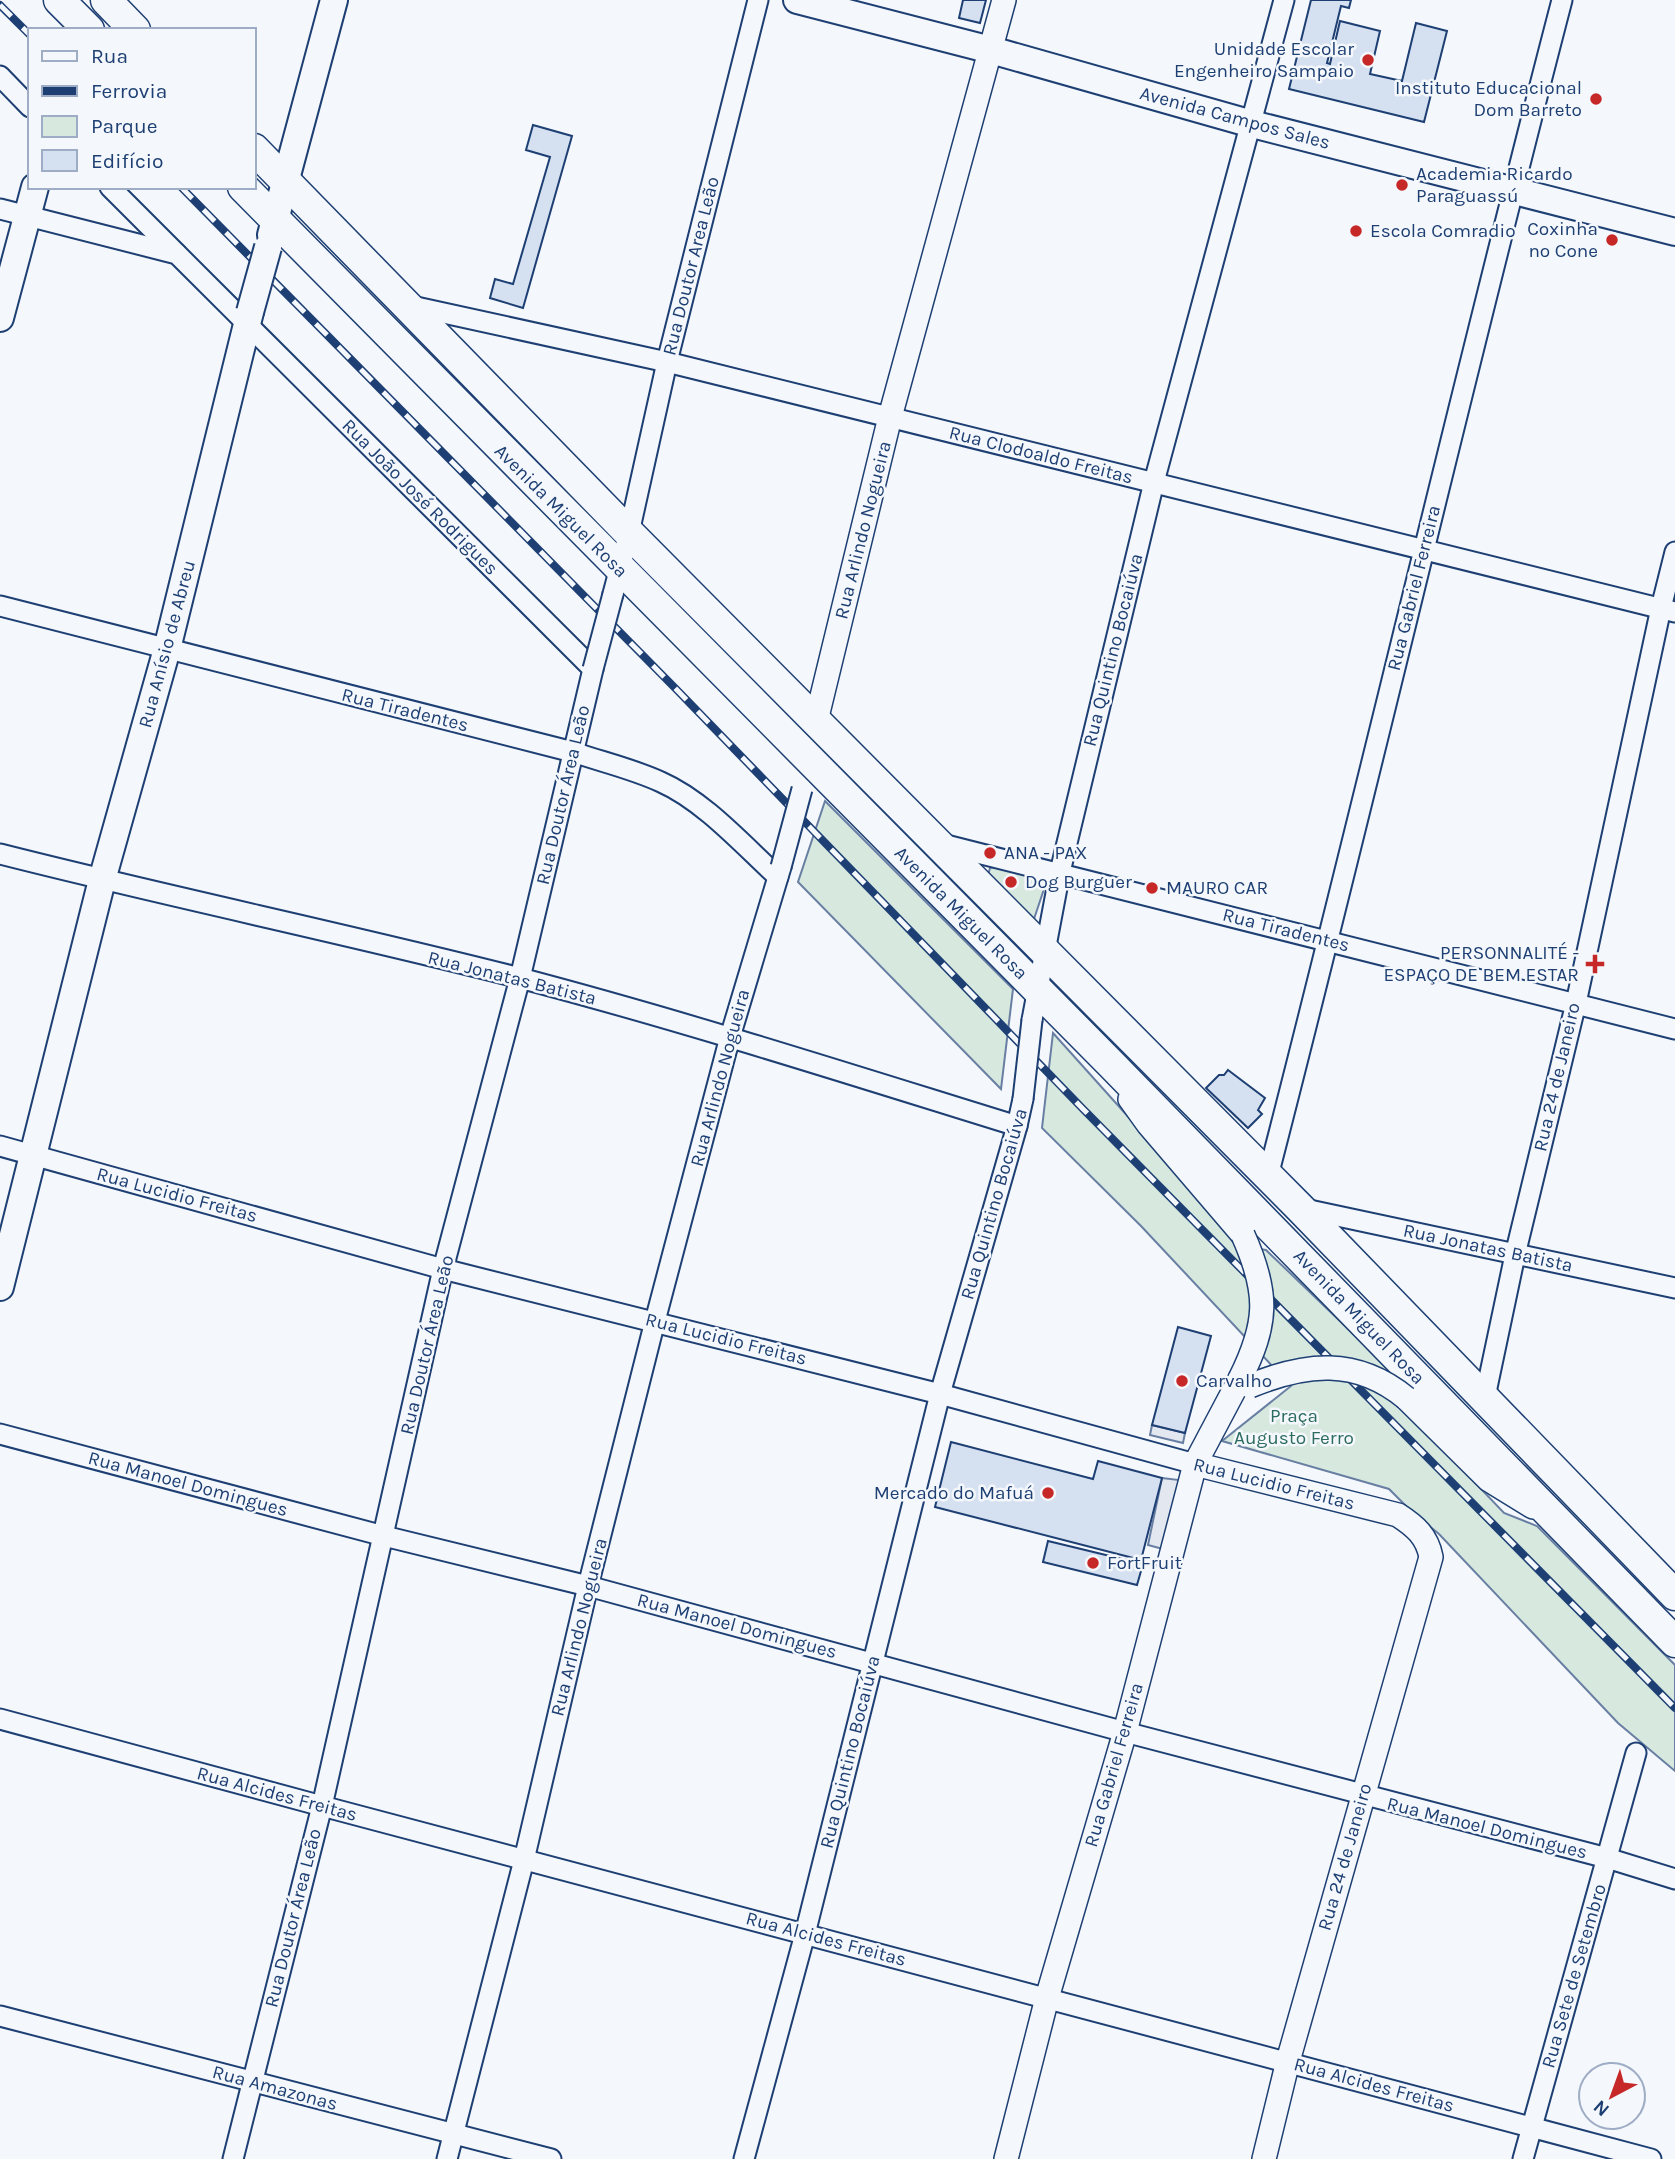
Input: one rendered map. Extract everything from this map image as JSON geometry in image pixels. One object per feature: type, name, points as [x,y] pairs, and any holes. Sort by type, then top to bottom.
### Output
[{"type":"main road","points":[[106,0],[133,28]]},
{"type":"main road","name":"Rua Anísio de Abreu","points":[[0,1287],[102,880],[167,649],[248,318],[334,0]]},
{"type":"main road","name":"Avenida Campos Sales","points":[[797,0],[991,50],[1252,124],[1675,233]]},
{"type":"main road","name":"Avenida Miguel Rosa","points":[[256,151],[629,533],[1300,1208],[1675,1595]]},
{"type":"main road","points":[[0,318],[34,189]]},
{"type":"main road","name":"Avenida Miguel Rosa","points":[[244,189],[271,234],[615,581],[809,759],[1675,1642]]},
{"type":"street","name":"Rua Doutor Area Leão","points":[[629,533],[667,362],[758,0]]},
{"type":"street","name":"Rua Arlindo Nogueira","points":[[447,2159],[524,1860],[654,1321],[730,1037],[802,789],[890,417],[1004,0]]},
{"type":"street","name":"Rua Quintino Bocaiúva","points":[[744,2159],[805,1934],[940,1394],[1017,1126],[1043,951],[1060,873],[1154,482],[1284,0]]},
{"type":"street","name":"Rua Gabriel Ferreira","points":[[1268,1176],[1329,941],[1512,192],[1562,0]]},
{"type":"street","points":[[0,76],[28,105]]},
{"type":"street","points":[[112,189],[177,254],[248,318]]},
{"type":"street","points":[[0,209],[177,254]]},
{"type":"street","name":"Rua Clodoaldo Freitas","points":[[406,304],[667,362],[1668,610]]},
{"type":"street","name":"Rua João José Rodrigues","points":[[248,318],[593,669]]},
{"type":"street","name":"Rua Doutor Área Leão","points":[[233,2159],[321,1806],[443,1269],[520,978],[593,669],[629,533]]},
{"type":"street","name":"Rua 24 de Janeiro","points":[[1485,1397],[1515,1255],[1668,610],[1675,552]]},
{"type":"street","name":"Rua Tiradentes","points":[[0,606],[573,752],[662,782],[691,801],[779,872]]},
{"type":"street","name":"Rua Tiradentes","points":[[937,842],[1675,1029]]},
{"type":"street","name":"Rua Jonatas Batista","points":[[0,854],[520,978],[730,1037],[1017,1126]]},
{"type":"street","name":"Rua Gabriel Ferreira","points":[[1006,2159],[1046,1998],[1125,1732],[1195,1464],[1240,1388],[1259,1337],[1263,1307],[1259,1280],[1242,1235],[1148,1124],[1130,1099],[1112,1065]]},
{"type":"street","name":"Rua Lucidio Freitas","points":[[0,1146],[443,1269],[940,1394],[1195,1464],[1398,1515],[1416,1527],[1429,1544],[1431,1557]]},
{"type":"street","name":"Rua Jonatas Batista","points":[[1300,1208],[1675,1288]]},
{"type":"street","points":[[1240,1388],[1282,1373],[1322,1366],[1342,1368],[1378,1380],[1405,1398],[1489,1480],[1558,1522]]},
{"type":"street","name":"Rua Manoel Domingues","points":[[0,1434],[384,1536],[588,1586],[1125,1732],[1606,1858],[1675,1879]]},
{"type":"street","name":"Rua 24 de Janeiro","points":[[1264,2159],[1288,2061],[1431,1557]]},
{"type":"street","name":"Rua Alcides Freitas","points":[[0,1719],[1651,2159]]},
{"type":"street","name":"Rua Sete de Setembro","points":[[1523,2159],[1636,1754]]},
{"type":"street","name":"Rua Amazonas","points":[[0,2016],[551,2159]]},
{"type":"green space","points":[[825,801],[1013,989],[1001,1089],[798,882]]},
{"type":"green space","points":[[990,868],[1047,880],[1034,919],[988,875]]},
{"type":"green space","name":"Praça Augusto Ferro","points":[[1053,1033],[1221,1220],[1239,1246],[1266,1250],[1395,1374],[1393,1397],[1504,1513],[1537,1526],[1675,1665],[1675,1771],[1618,1723],[1439,1534],[1389,1489],[1222,1441],[1291,1386],[1141,1226],[1042,1128]]},
{"type":"shaded area","points":[[1152,1425],[1185,1433],[1183,1443],[1150,1435]]},
{"type":"shaded area","points":[[1162,1478],[1179,1480],[1163,1549],[1148,1545]]},
{"type":"building","points":[[963,0],[986,0],[980,23],[959,18]]},
{"type":"building","name":"Unidade Escolar Engenheiro Sampaio","points":[[1311,0],[1351,0],[1349,8],[1341,6],[1327,63],[1330,64],[1340,21],[1380,31],[1370,74],[1402,81],[1416,23],[1447,31],[1424,122],[1289,89]]},
{"type":"building","points":[[533,125],[572,136],[523,308],[490,298],[495,279],[513,284],[550,157],[526,150]]},
{"type":"building","points":[[1228,1070],[1265,1098],[1258,1110],[1262,1114],[1248,1128],[1206,1088]]},
{"type":"building","name":"Carvalho","points":[[1178,1327],[1211,1336],[1185,1433],[1152,1425]]},
{"type":"building","name":"Mercado do Mafuá","points":[[951,1442],[1093,1479],[1098,1461],[1162,1478],[1141,1560],[935,1507]]},
{"type":"building","name":"FortFruit","points":[[1048,1541],[1143,1564],[1137,1585],[1043,1562]]},
{"type":"railway","points":[[0,5],[28,33]]},
{"type":"railway","points":[[183,189],[676,689],[1084,1110],[1675,1708]]},
{"type":"place","name":"Unidade Escolar Engenheiro Sampaio","points":[[1368,60]]},
{"type":"place","name":"Instituto Educacional Dom Barreto","points":[[1596,99]]},
{"type":"place","name":"Academia Ricardo Paraguassú","points":[[1402,185]]},
{"type":"place","name":"Escola Comradio","points":[[1356,231]]},
{"type":"place","name":"Coxinha no Cone","points":[[1612,240]]},
{"type":"place","name":"ANA - PAX","points":[[990,853]]},
{"type":"place","name":"Dog Burguer","points":[[1011,882]]},
{"type":"place","name":"MAURO CAR","points":[[1152,888]]},
{"type":"place","name":"PERSONNALITÉ - ESPAÇO DE BEM ESTAR","points":[[1595,964]]},
{"type":"place","name":"Carvalho","points":[[1182,1381]]},
{"type":"place","name":"Mercado do Mafuá","points":[[1048,1493]]},
{"type":"place","name":"FortFruit","points":[[1093,1563]]}]
